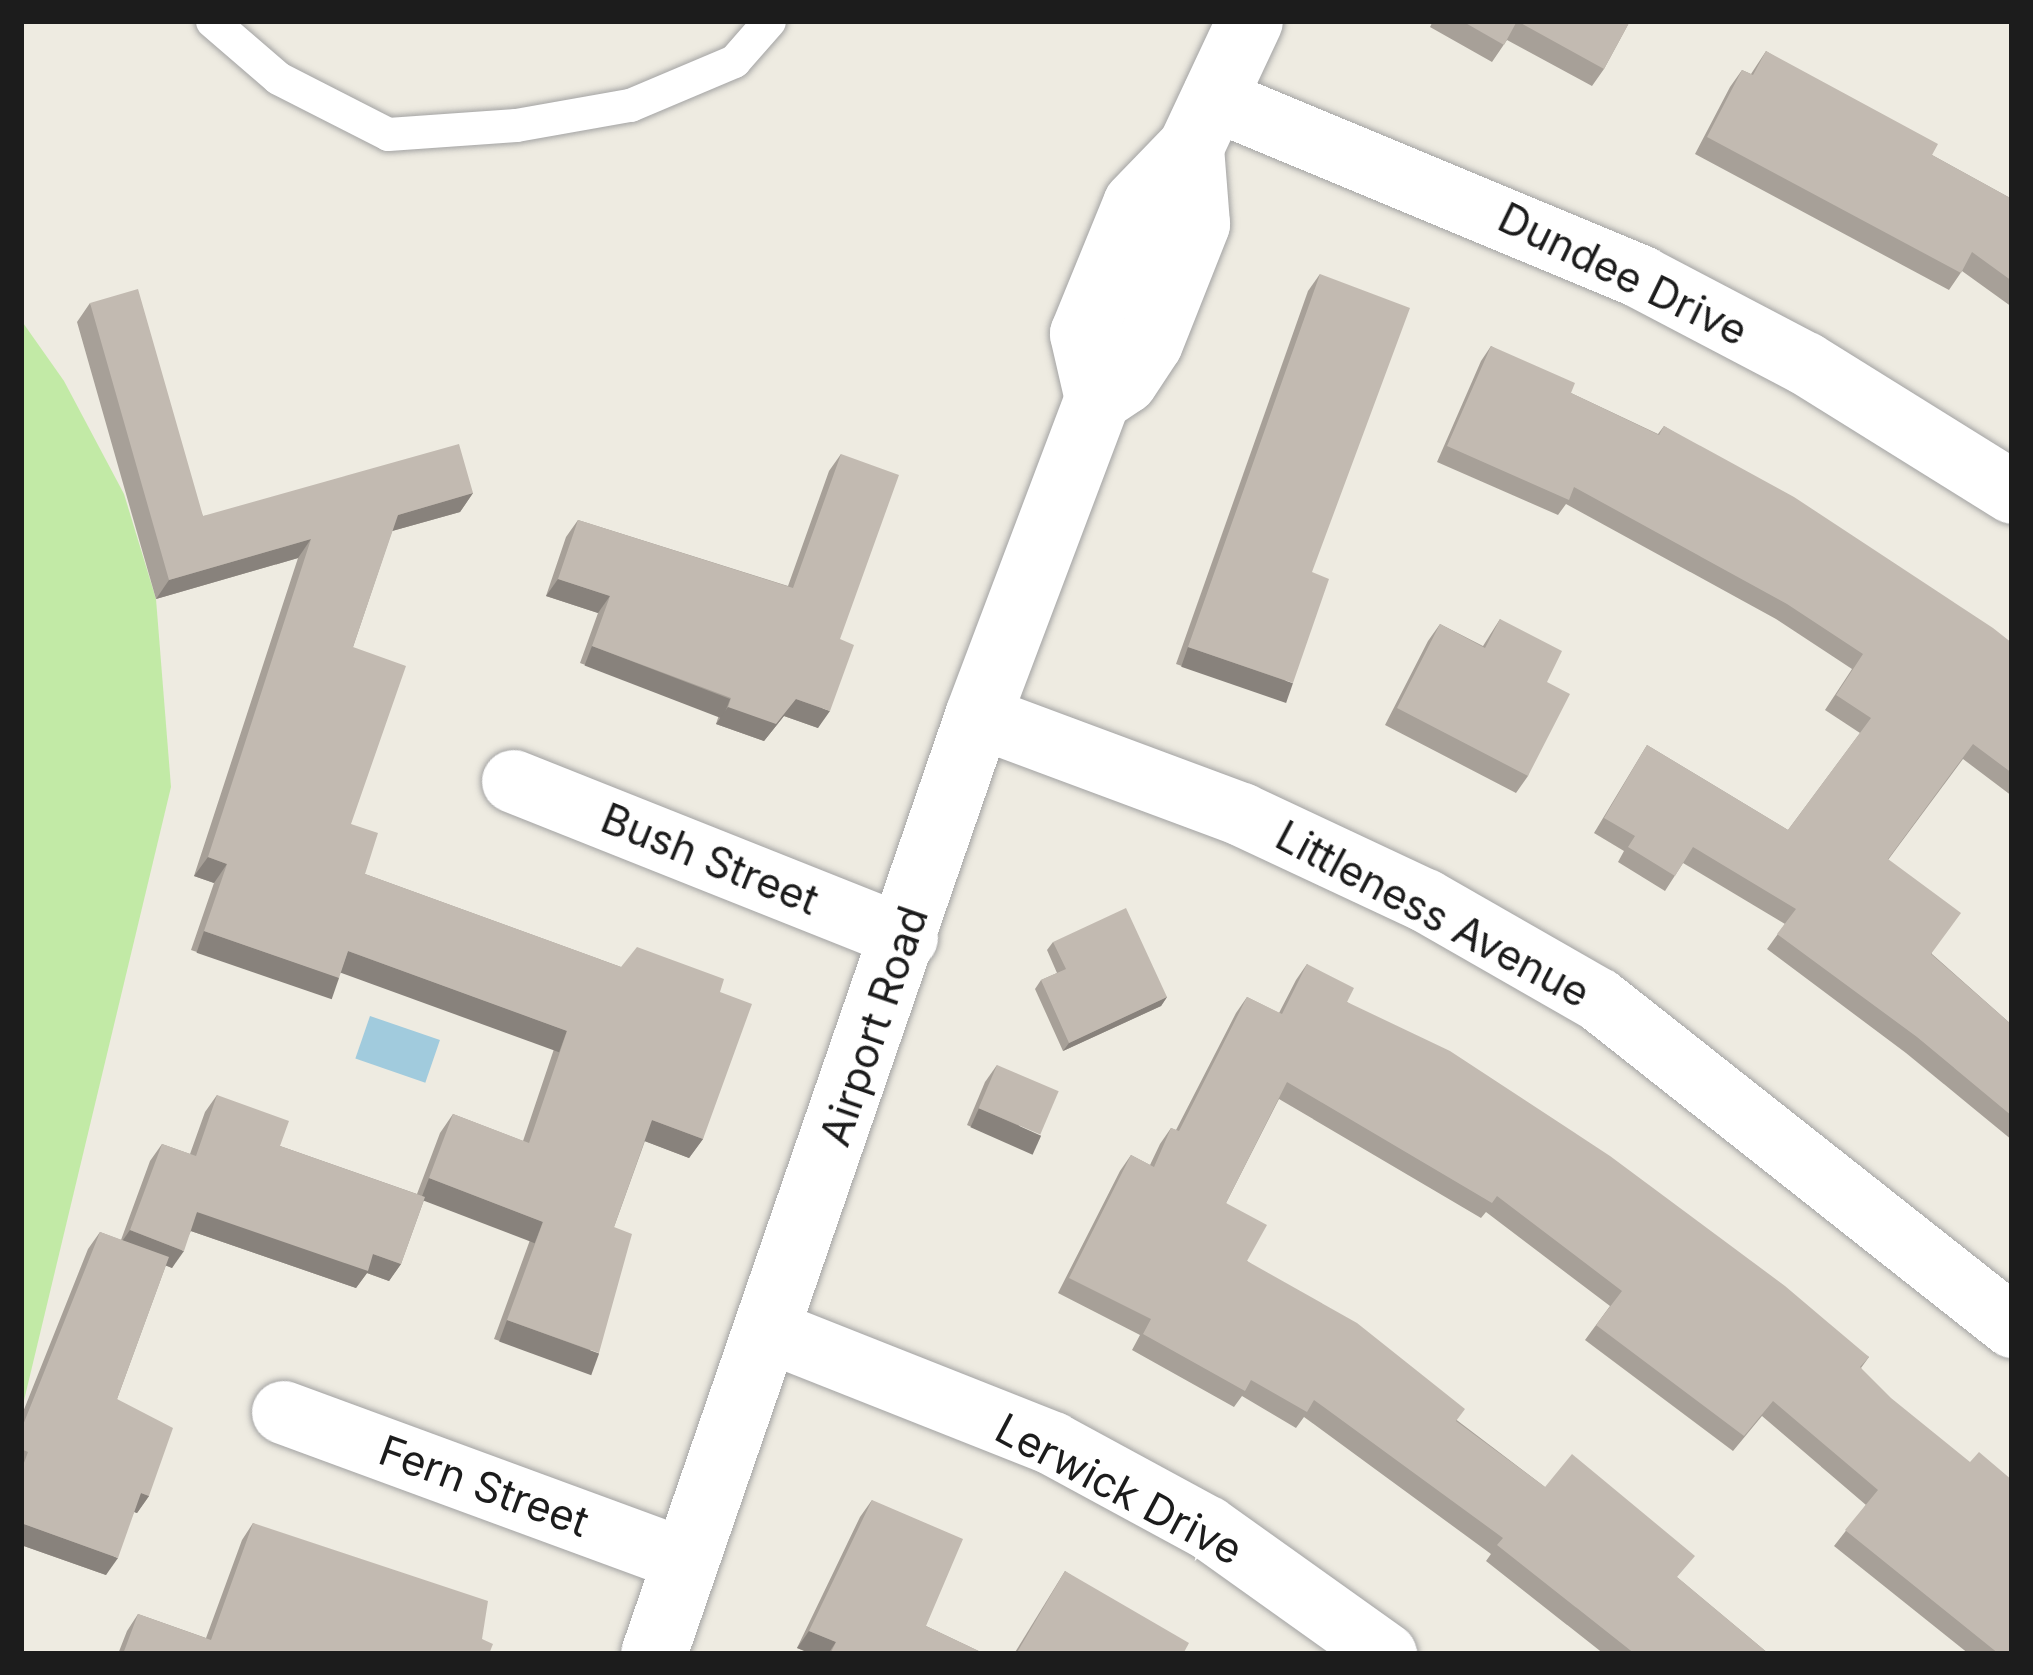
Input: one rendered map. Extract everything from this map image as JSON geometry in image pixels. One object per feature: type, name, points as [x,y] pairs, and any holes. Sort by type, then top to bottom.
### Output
[{"type":"street","points":[[1202,122],[1250,21]]},
{"type":"street","name":"Airport Road","points":[[654,1654],[906,937],[978,716],[1098,399],[1125,381],[1150,343],[1197,224],[1202,122]]},
{"type":"street","name":"Dundee Drive","points":[[1202,122],[1641,278],[1805,363],[2012,493]]},
{"type":"street","name":"Littleness Avenue","points":[[978,716],[1262,824],[1425,899],[1598,999],[2012,1326]]},
{"type":"street","name":"Bush Street","points":[[513,781],[906,937]]},
{"type":"street","name":"Lerwick Drive","points":[[767,1330],[1052,1443],[1207,1527],[1385,1654]]},
{"type":"street","name":"Fern Street","points":[[283,1412],[685,1560]]},
{"type":"lane","points":[[212,21],[278,78],[388,134],[516,125],[630,105],[734,61],[770,21]]},
{"type":"green space","points":[[21,320],[64,381],[124,494],[156,599],[171,787],[21,1413]]},
{"type":"water","points":[[370,1016],[440,1040],[425,1083],[355,1059]]},
{"type":"building","points":[[1462,21],[1517,21],[1504,45]]},
{"type":"building","points":[[1517,21],[1630,21],[1604,69]]},
{"type":"building","points":[[1766,51],[1938,144],[1932,155],[2012,199],[2012,281],[1972,252],[1961,273],[1707,137],[1742,70],[1753,75]]},
{"type":"building","points":[[1320,274],[1410,308],[1312,572],[1329,579],[1293,683],[1188,647]]},
{"type":"building","points":[[138,289],[203,516],[459,444],[473,493],[398,515],[353,647],[406,666],[351,824],[378,833],[365,874],[621,967],[637,947],[724,979],[720,992],[752,1004],[703,1139],[652,1120],[614,1227],[632,1234],[599,1353],[507,1320],[543,1222],[429,1178],[453,1114],[529,1143],[567,1031],[348,951],[339,978],[204,931],[227,864],[208,857],[311,539],[169,580],[90,303]]},
{"type":"building","points":[[1491,346],[1575,383],[1571,393],[1659,435],[1664,426],[1794,497],[2012,643],[2012,773],[1973,744],[1888,859],[1961,913],[1931,954],[2012,1025],[2012,1116],[1917,1037],[1777,934],[1796,909],[1693,847],[1675,876],[1628,847],[1635,836],[1604,818],[1647,745],[1788,830],[1871,718],[1836,695],[1863,654],[1787,604],[1574,487],[1569,500],[1447,446]]},
{"type":"building","points":[[841,454],[899,475],[840,639],[854,645],[830,711],[796,699],[776,724],[728,707],[731,698],[592,646],[610,596],[558,579],[578,520],[793,588]]},
{"type":"building","points":[[1500,619],[1562,651],[1547,682],[1570,694],[1528,776],[1397,708],[1440,624],[1485,648]]},
{"type":"building","points":[[1126,908],[1167,997],[1069,1043],[1041,980],[1066,969],[1053,942]]},
{"type":"building","points":[[1307,964],[1354,988],[1347,1002],[1450,1051],[1610,1156],[1785,1286],[1869,1357],[1860,1367],[1970,1462],[1979,1452],[2012,1480],[2012,1654],[1999,1654],[1845,1530],[1878,1490],[1773,1401],[1744,1436],[1596,1325],[1622,1291],[1497,1196],[1492,1203],[1287,1082],[1226,1203],[1267,1225],[1247,1261],[1357,1323],[1465,1409],[1456,1421],[1545,1487],[1572,1454],[1695,1556],[1677,1577],[1769,1654],[1635,1654],[1497,1545],[1503,1538],[1314,1400],[1307,1412],[1251,1380],[1245,1391],[1143,1334],[1151,1319],[1069,1278],[1131,1155],[1154,1167],[1171,1128],[1179,1131],[1247,997],[1282,1014]]},
{"type":"building","points":[[997,1065],[1059,1091],[1040,1134],[979,1108]]},
{"type":"building","points":[[217,1095],[289,1121],[280,1146],[425,1197],[401,1264],[373,1254],[368,1271],[197,1212],[184,1251],[130,1230],[162,1144],[196,1156]]},
{"type":"building","points":[[100,1232],[169,1257],[117,1399],[173,1428],[149,1496],[141,1493],[118,1558],[21,1523],[21,1471],[28,1452],[21,1449],[21,1430]]},
{"type":"building","points":[[872,1500],[963,1539],[926,1626],[985,1654],[830,1654],[836,1642],[809,1631]]},
{"type":"building","points":[[253,1523],[488,1601],[482,1639],[493,1644],[489,1654],[123,1654],[138,1614],[211,1640]]},
{"type":"building","points":[[1065,1571],[1189,1643],[1183,1654],[1016,1654]]}]
